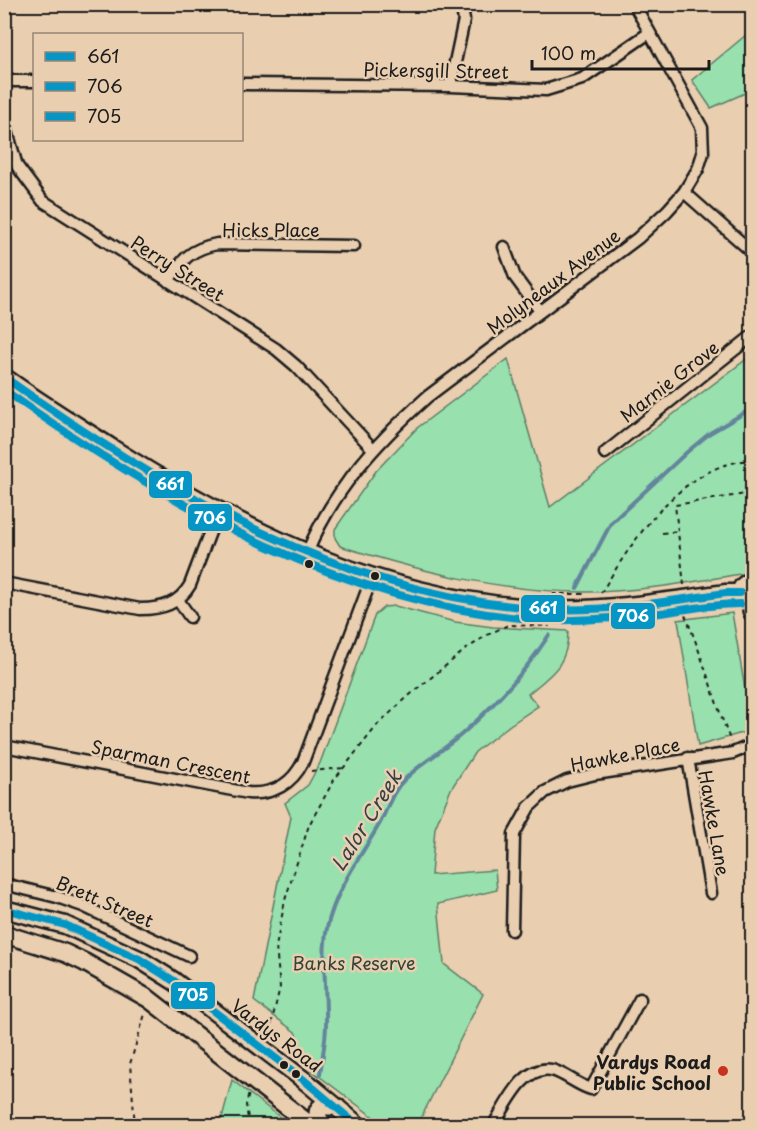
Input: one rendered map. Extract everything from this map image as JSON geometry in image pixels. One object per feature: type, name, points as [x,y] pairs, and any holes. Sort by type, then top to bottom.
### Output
[{"type":"main road","points":[[5,379],[128,458],[218,511],[274,540],[372,577],[456,599],[493,605],[551,609],[608,608],[726,593],[750,598]]},
{"type":"main road","name":"Vardys Road","points":[[4,909],[65,925],[140,959],[174,981],[359,1125]]},
{"type":"main road","points":[[4,934],[64,953],[149,999],[312,1125]]},
{"type":"main road","points":[[325,1125],[318,1118],[318,1108],[327,1105],[337,1107]]},
{"type":"street","points":[[450,86],[464,20],[461,4]]},
{"type":"street","name":"Molyneaux Avenue","points":[[307,553],[325,513],[350,477],[373,449],[426,397],[638,238],[684,192],[698,170],[703,153],[702,128],[634,4]]},
{"type":"street","name":"Pickersgill Street","points":[[243,84],[450,86],[546,90],[582,79],[649,33]]},
{"type":"street","points":[[4,81],[33,81]]},
{"type":"street","name":"Perry Street","points":[[4,96],[7,131],[17,165],[43,201],[276,349],[296,366],[373,449]]},
{"type":"street","points":[[684,192],[753,252]]},
{"type":"street","name":"Hicks Place","points":[[168,281],[183,259],[204,246],[218,244],[354,246]]},
{"type":"street","points":[[504,247],[516,277],[540,311]]},
{"type":"street","name":"Marnie Grove","points":[[605,453],[753,336]]},
{"type":"street","points":[[4,583],[140,609],[153,609],[178,600],[184,595],[190,585],[218,511]]},
{"type":"street","points":[[298,772],[372,577]]},
{"type":"street","points":[[178,600],[190,617]]},
{"type":"street","name":"Hawke Place","points":[[512,930],[514,834],[529,807],[545,792],[567,781],[595,774],[688,758],[733,753],[753,745]]},
{"type":"street","name":"Sparman Crescent","points":[[4,746],[259,794],[278,788],[298,772]]},
{"type":"street","name":"Hawke Lane","points":[[688,758],[711,893]]},
{"type":"street","name":"Brett Street","points":[[4,884],[83,906],[189,956]]},
{"type":"street","points":[[493,1125],[531,1072],[542,1069],[552,1070],[591,1089],[640,999]]},
{"type":"path","points":[[601,594],[615,571],[668,501],[686,486],[725,465],[753,459]]},
{"type":"path","points":[[677,586],[684,585],[675,505],[753,494]]},
{"type":"path","points":[[662,533],[678,531]]},
{"type":"path","points":[[552,593],[591,594]]},
{"type":"path","points":[[685,615],[701,652],[733,753]]},
{"type":"path","points":[[274,1047],[271,1025],[280,987],[276,947],[285,900],[309,825],[334,780],[379,723],[472,645],[508,625],[549,626]]},
{"type":"path","points":[[298,772],[344,768]]},
{"type":"path","points":[[135,1125],[130,1065],[144,1014]]},
{"type":"path","points":[[249,1125],[246,1105],[251,1091]]},
{"type":"green space","points":[[752,30],[752,90],[711,108],[692,80]]},
{"type":"green space","points":[[752,355],[752,572],[627,590],[554,591],[492,584],[431,572],[340,546],[335,538],[335,529],[376,471],[417,428],[508,359],[550,507]]},
{"type":"green space","name":"Banks Reserve","points":[[395,606],[455,622],[493,627],[568,631],[562,661],[528,694],[538,706],[475,752],[451,789],[435,828],[431,875],[495,870],[497,890],[438,904],[444,964],[483,994],[417,1126],[384,1125],[311,1070],[295,1032],[254,1001],[291,817],[285,803],[308,785],[320,763],[375,615],[384,607]]},
{"type":"green space","points":[[732,613],[752,730],[698,746],[678,620]]},
{"type":"green space","points":[[232,1080],[290,1125],[220,1125]]},
{"type":"waterway","points":[[577,588],[611,523],[710,433],[746,412],[752,411]]},
{"type":"waterway","name":"Lalor Creek","points":[[320,1074],[326,1030],[325,939],[331,913],[342,886],[380,823],[393,794],[401,784],[486,712],[520,675],[549,635]]},
{"type":"transit line","name":"661","points":[[4,377],[129,460],[195,498],[262,532],[331,562],[403,585],[475,601],[572,610],[740,593]]},
{"type":"transit line","name":"706","points":[[4,390],[65,432],[194,510],[262,544],[332,573],[404,596],[476,612],[550,620],[609,618],[713,605],[740,604]]},
{"type":"transit line","name":"705","points":[[4,909],[65,925],[139,959],[174,981],[304,1080],[358,1126]]},
{"type":"place","name":"Vardys Road Public School","points":[[723,1071]]}]
